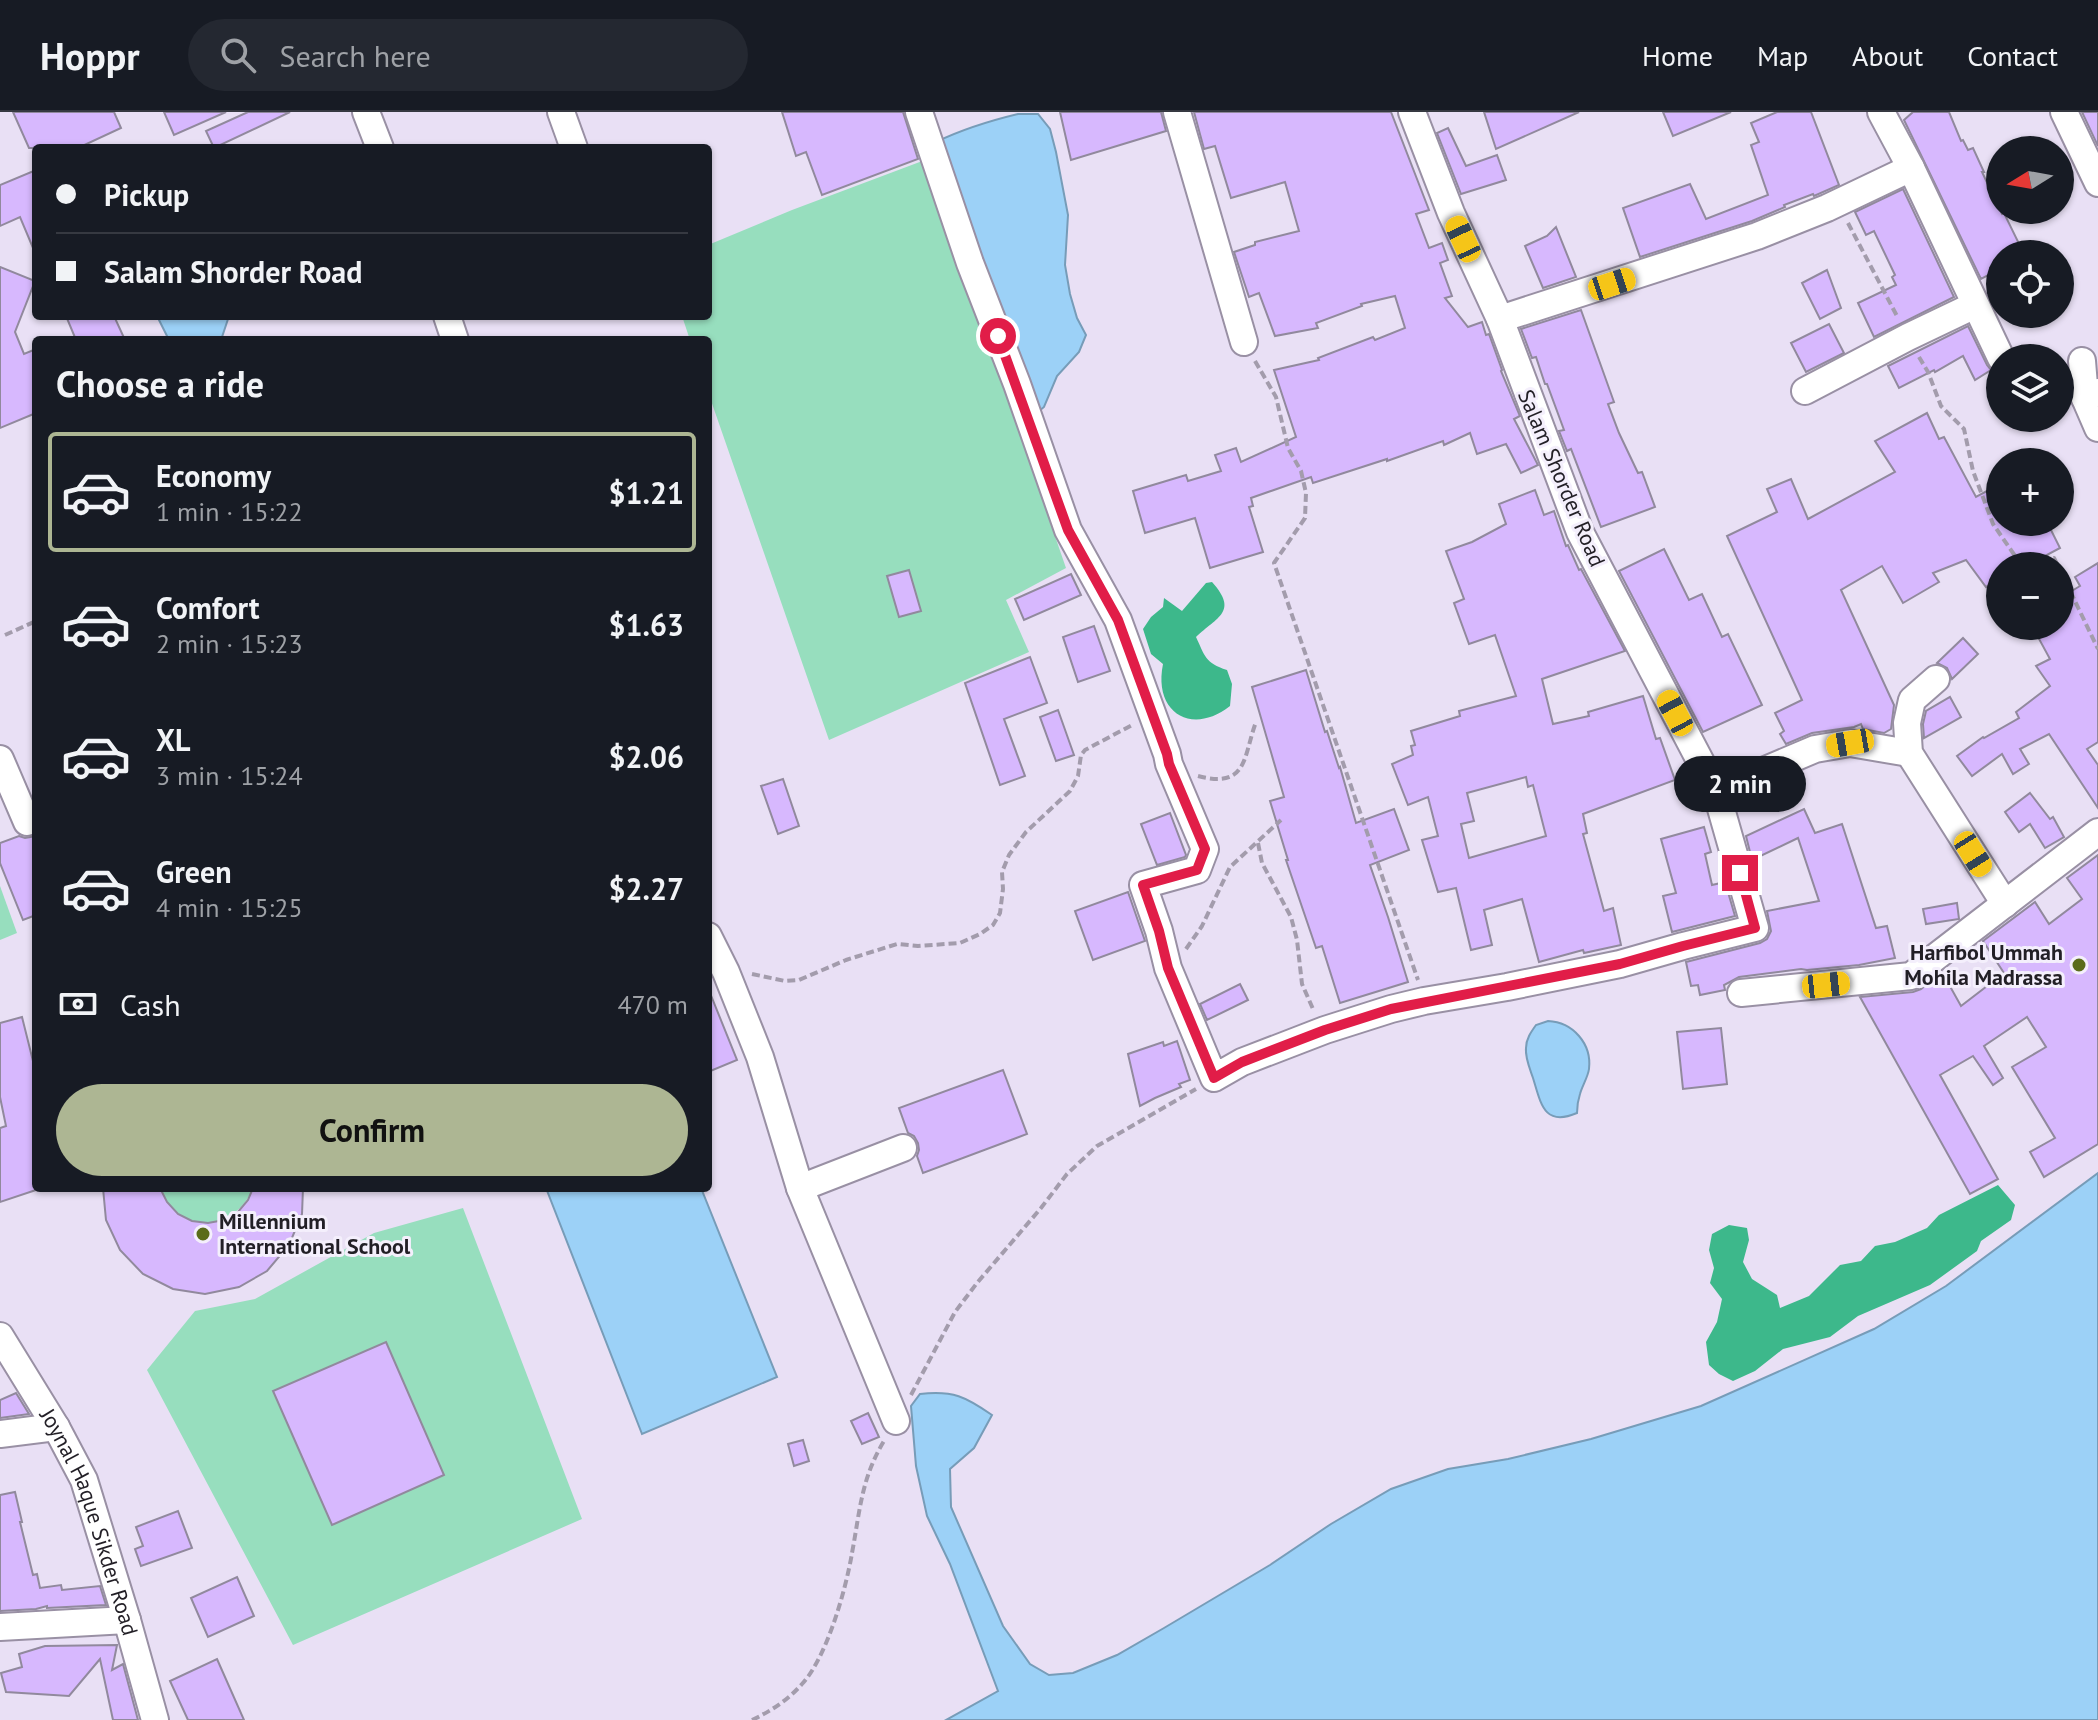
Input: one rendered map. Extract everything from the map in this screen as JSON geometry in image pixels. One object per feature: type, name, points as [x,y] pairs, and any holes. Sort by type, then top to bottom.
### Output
[{"type":"street","points":[[366,112],[378,144]]},
{"type":"street","points":[[561,112],[573,144]]},
{"type":"street","points":[[919,112],[970,263],[1017,384],[1068,530],[1118,620],[1169,764],[1205,849],[1197,870],[1143,885],[1168,968],[1214,1078],[1242,1062],[1325,1030],[1424,1001]]},
{"type":"street","points":[[1177,112],[1244,342]]},
{"type":"street","name":"Salam Shorder Road","points":[[1412,112],[1451,213],[1500,319],[1580,532],[1716,791],[1755,928],[1620,964],[1424,1001]]},
{"type":"street","points":[[1881,112],[1911,168],[1994,344]]},
{"type":"street","points":[[2064,112],[2098,183]]},
{"type":"street","points":[[1500,319],[1757,236],[1838,203],[1911,168]]},
{"type":"street","points":[[1805,391],[1975,305]]},
{"type":"street","points":[[2082,361],[2098,428]]},
{"type":"street","points":[[1936,679],[1912,700],[1907,723],[1909,753],[2005,904]]},
{"type":"street","points":[[1716,791],[1815,749],[1850,743],[1909,753]]},
{"type":"street","points":[[0,759],[32,821]]},
{"type":"street","points":[[1741,993],[1911,976],[2098,832]]},
{"type":"street","points":[[712,944],[760,1057],[800,1188],[896,1421]]},
{"type":"street","points":[[800,1188],[903,1148]]},
{"type":"street","name":"Joynal Haque Sikder Road","points":[[0,1336],[56,1427],[84,1480],[155,1720]]},
{"type":"street","points":[[0,1434],[56,1427]]},
{"type":"street","points":[[0,1627],[127,1620]]},
{"type":"path","points":[[1838,203],[1928,372],[1941,406],[1964,429],[1973,471],[1993,524],[2012,552]]},
{"type":"path","points":[[1244,342],[1276,397],[1288,448],[1301,471],[1306,493],[1305,518],[1274,563],[1424,1001]]},
{"type":"path","points":[[2074,599],[2098,649]]},
{"type":"path","points":[[5,635],[32,623]]},
{"type":"path","points":[[726,972],[785,981],[799,980],[846,960],[897,944],[960,943],[980,934],[993,925],[1000,913],[1002,872],[1009,855],[1026,832],[1070,791],[1078,776],[1081,755],[1152,714]]},
{"type":"path","points":[[1167,754],[1191,774],[1226,779],[1246,763],[1256,722]]},
{"type":"path","points":[[1168,968],[1191,945],[1230,867],[1281,820]]},
{"type":"path","points":[[1258,843],[1262,863],[1291,917],[1302,984],[1325,1030]]},
{"type":"path","points":[[1097,1146],[1214,1078]]},
{"type":"green space","points":[[925,160],[1066,568],[1006,600],[1029,652],[829,740],[712,404],[712,336],[689,336],[683,320],[712,320],[712,243]]},
{"type":"green space","points":[[1212,582],[1224,600],[1224,607],[1217,619],[1196,637],[1210,661],[1227,670],[1232,684],[1230,706],[1216,715],[1189,719],[1178,715],[1170,707],[1161,681],[1163,664],[1151,654],[1143,629],[1163,607],[1164,598],[1182,611],[1206,583]]},
{"type":"green space","points":[[0,886],[17,933],[0,940]]},
{"type":"green space","points":[[1998,1185],[2015,1205],[2011,1220],[1981,1241],[1977,1251],[1930,1285],[1858,1316],[1830,1337],[1783,1349],[1755,1371],[1733,1381],[1709,1365],[1706,1342],[1717,1322],[1722,1299],[1710,1283],[1714,1268],[1709,1250],[1712,1234],[1729,1225],[1747,1228],[1749,1240],[1743,1262],[1752,1279],[1777,1295],[1780,1308],[1809,1296],[1840,1265],[1861,1261],[1875,1246],[1895,1242],[1927,1228],[1939,1215]]},
{"type":"green space","points":[[162,1192],[251,1192],[232,1215],[212,1222],[190,1220],[176,1212]]},
{"type":"green space","points":[[463,1208],[582,1519],[293,1645],[147,1370],[195,1311],[255,1299],[374,1233]]},
{"type":"water","points":[[1018,114],[1038,114],[1050,129],[1068,215],[1065,265],[1070,294],[1086,335],[1079,352],[1057,376],[1044,407],[1039,411],[936,142]]},
{"type":"water","points":[[159,320],[228,320],[222,336],[167,336]]},
{"type":"water","points":[[1548,1021],[1573,1030],[1584,1043],[1589,1060],[1577,1113],[1566,1117],[1551,1115],[1542,1104],[1526,1056],[1532,1030]]},
{"type":"water","points":[[2098,1173],[2098,1720],[946,1720],[998,1691],[950,1564],[927,1516],[916,1466],[911,1406],[920,1394],[959,1396],[992,1415],[974,1448],[950,1469],[951,1507],[1003,1626],[1030,1664],[1049,1675],[1073,1673],[1117,1655],[1164,1628],[1391,1489],[1448,1469],[1508,1459],[1591,1439],[1701,1406],[1874,1329],[1946,1286]]},
{"type":"water","points":[[548,1192],[703,1192],[777,1377],[642,1434]]},
{"type":"building","points":[[13,112],[114,112],[121,128],[87,144],[32,144],[29,148]]},
{"type":"building","points":[[164,112],[226,112],[174,135]]},
{"type":"building","points":[[248,112],[290,112],[222,144],[212,144],[206,131]]},
{"type":"building","points":[[782,112],[903,112],[918,159],[822,195],[806,152],[796,156]]},
{"type":"building","points":[[1060,112],[1161,112],[1166,131],[1071,160]]},
{"type":"building","points":[[1194,112],[1391,112],[1429,210],[1416,214],[1429,248],[1442,243],[1448,260],[1440,263],[1452,296],[1445,298],[1468,327],[1482,322],[1486,335],[1489,334],[1520,416],[1514,419],[1538,465],[1521,473],[1506,444],[1477,454],[1470,433],[1444,445],[1443,441],[1313,483],[1311,477],[1251,498],[1253,506],[1249,507],[1263,552],[1210,568],[1195,518],[1145,533],[1133,491],[1186,475],[1188,481],[1221,471],[1215,455],[1236,448],[1241,462],[1296,437],[1274,370],[1319,360],[1373,337],[1375,340],[1405,328],[1395,296],[1361,304],[1316,323],[1318,328],[1275,336],[1259,293],[1249,297],[1234,252],[1255,245],[1255,242],[1299,231],[1285,182],[1231,198],[1215,146],[1204,149]]},
{"type":"building","points":[[1484,112],[1579,112],[1496,149]]},
{"type":"building","points":[[1663,112],[1731,112],[1673,136]]},
{"type":"building","points":[[1777,112],[1811,112],[1839,185],[1784,205],[1752,221],[1640,257],[1623,208],[1690,184],[1706,219],[1768,195],[1751,145],[1759,142],[1751,123]]},
{"type":"building","points":[[1913,112],[1949,112],[1961,141],[1968,150],[1973,148],[1986,180],[1986,224],[2009,224],[2017,240],[1986,240],[1986,276],[1981,279],[1904,120]]},
{"type":"building","points":[[2082,112],[2098,112],[2098,146]]},
{"type":"building","points":[[1448,128],[1466,166],[1497,155],[1506,180],[1461,194],[1437,133]]},
{"type":"building","points":[[32,172],[32,246],[20,217],[0,226],[0,185]]},
{"type":"building","points":[[1903,189],[1954,297],[1874,337],[1858,303],[1896,285],[1892,277],[1895,275],[1874,231],[1866,235],[1855,212]]},
{"type":"building","points":[[1556,227],[1576,277],[1543,288],[1525,246],[1547,236]]},
{"type":"building","points":[[0,267],[32,280],[32,289],[15,332],[24,354],[32,351],[32,415],[0,428]]},
{"type":"building","points":[[1827,270],[1841,308],[1820,319],[1802,283]]},
{"type":"building","points":[[1581,310],[1614,402],[1608,404],[1638,473],[1642,472],[1655,507],[1601,527],[1571,449],[1567,451],[1559,431],[1564,430],[1547,384],[1536,357],[1532,358],[1521,329]]},
{"type":"building","points":[[68,320],[116,320],[123,336],[74,336]]},
{"type":"building","points":[[1829,324],[1844,353],[1806,372],[1791,343]]},
{"type":"building","points":[[1968,326],[1986,363],[1986,373],[1975,380],[1963,356],[1899,388],[1888,366]]},
{"type":"building","points":[[1927,413],[1939,439],[1944,437],[1976,497],[1986,492],[1986,536],[2054,536],[2060,548],[2052,552],[1986,552],[1986,587],[1966,560],[1933,573],[1939,582],[1903,603],[1882,566],[1841,590],[1894,705],[1891,729],[1884,733],[1863,729],[1861,724],[1812,733],[1786,744],[1780,734],[1784,731],[1775,713],[1802,700],[1727,536],[1777,512],[1767,489],[1791,479],[1808,519],[1895,472],[1875,441]]},
{"type":"building","points":[[1535,490],[1544,515],[1554,511],[1566,546],[1625,651],[1542,679],[1553,724],[1589,716],[1588,712],[1643,696],[1656,739],[1660,738],[1675,780],[1583,814],[1587,833],[1583,834],[1604,911],[1613,908],[1621,945],[1584,953],[1583,950],[1539,962],[1522,899],[1484,910],[1492,945],[1471,950],[1456,888],[1438,892],[1422,840],[1438,836],[1428,797],[1408,805],[1392,764],[1413,755],[1411,746],[1415,745],[1411,731],[1460,716],[1459,711],[1516,696],[1495,635],[1469,644],[1454,603],[1464,599],[1446,551],[1472,542],[1506,524],[1499,504]],"holes":[[[1526,777],[1528,787],[1533,785],[1546,836],[1469,858],[1461,824],[1474,821],[1467,793]]]},
{"type":"building","points":[[1664,549],[1689,600],[1702,594],[1722,637],[1728,634],[1762,705],[1703,732],[1619,571]]},
{"type":"building","points":[[2098,563],[2098,742],[2087,749],[2098,765],[2098,808],[2049,734],[2020,749],[2029,764],[2013,774],[2002,754],[1972,776],[1957,756],[1983,737],[2019,718],[2016,712],[2050,686],[2036,666],[2050,659],[2040,640],[2074,640],[2074,590],[2080,586],[2075,577]]},
{"type":"building","points":[[909,570],[921,611],[899,617],[887,576]]},
{"type":"building","points":[[1071,574],[1081,595],[1024,620],[1015,599]]},
{"type":"building","points":[[1094,626],[1110,671],[1078,682],[1063,637]]},
{"type":"building","points":[[1963,638],[1978,654],[1952,679],[1947,668],[1937,663]]},
{"type":"building","points":[[1030,657],[1047,703],[1004,719],[1025,776],[1000,785],[965,683]]},
{"type":"building","points":[[1306,670],[1356,823],[1394,809],[1409,850],[1370,865],[1408,982],[1340,1003],[1322,946],[1316,948],[1286,860],[1270,801],[1284,797],[1252,687]]},
{"type":"building","points":[[1950,697],[1961,717],[1924,738],[1926,711]]},
{"type":"building","points":[[1058,710],[1074,755],[1056,761],[1040,717]]},
{"type":"building","points":[[783,779],[799,826],[778,834],[761,786]]},
{"type":"building","points":[[2030,793],[2050,819],[2053,817],[2064,837],[2045,848],[2030,824],[2019,832],[2005,812]]},
{"type":"building","points":[[1804,809],[1815,833],[1842,824],[1876,928],[1887,926],[1895,958],[1859,965],[1739,977],[1724,985],[1725,990],[1700,995],[1698,985],[1691,986],[1686,962],[1760,943],[1767,939],[1771,931],[1767,911],[1819,901],[1798,838],[1752,860],[1746,836]]},
{"type":"building","points":[[1170,813],[1186,855],[1157,865],[1141,824]]},
{"type":"building","points":[[1704,827],[1711,852],[1705,854],[1712,885],[1725,882],[1735,916],[1672,932],[1663,896],[1676,893],[1661,839]]},
{"type":"building","points":[[19,836],[32,837],[32,917],[23,920],[0,863],[0,843]]},
{"type":"building","points":[[2098,855],[2098,1144],[2044,1177],[2030,1152],[2055,1138],[2012,1067],[2046,1047],[2027,1017],[1984,1046],[2003,1078],[1993,1085],[1973,1056],[1940,1075],[1998,1179],[1970,1194],[1860,997],[1913,992],[1942,972],[1961,1006],[2004,973],[1983,941],[2035,902],[2049,924],[2082,899],[2067,878]]},
{"type":"building","points":[[1128,892],[1145,941],[1093,960],[1075,911]]},
{"type":"building","points":[[1957,903],[1959,919],[1926,924],[1923,909]]},
{"type":"building","points":[[1240,984],[1248,1000],[1207,1020],[1200,1004]]},
{"type":"building","points":[[712,998],[737,1060],[712,1070]]},
{"type":"building","points":[[22,1017],[32,1057],[32,1191],[0,1202],[0,1128],[6,1126],[0,1097],[0,1023]]},
{"type":"building","points":[[1721,1028],[1727,1084],[1683,1089],[1677,1032]]},
{"type":"building","points":[[1177,1041],[1190,1080],[1140,1106],[1128,1054],[1163,1042],[1164,1046]]},
{"type":"building","points":[[1003,1070],[1027,1134],[923,1173],[917,1156],[918,1143],[908,1133],[899,1108]]},
{"type":"building","name":"Millennium International School","points":[[103,1192],[162,1192],[178,1214],[192,1221],[208,1223],[224,1220],[238,1212],[251,1192],[303,1192],[302,1214],[289,1245],[267,1271],[239,1287],[205,1294],[173,1289],[143,1274],[120,1250],[106,1220]]},
{"type":"building","points":[[386,1342],[444,1475],[332,1525],[273,1391]]},
{"type":"building","points":[[16,1393],[29,1414],[0,1418],[0,1400]]},
{"type":"building","points":[[868,1413],[879,1437],[862,1444],[851,1421]]},
{"type":"building","points":[[803,1440],[809,1461],[794,1466],[788,1444]]},
{"type":"building","points":[[15,1492],[33,1575],[37,1574],[40,1588],[61,1585],[62,1590],[100,1586],[106,1605],[0,1611],[0,1495]]},
{"type":"building","points":[[178,1511],[192,1548],[141,1566],[135,1549],[143,1546],[136,1527]]},
{"type":"building","points":[[237,1577],[254,1616],[208,1637],[191,1598]]},
{"type":"building","points":[[117,1645],[112,1670],[123,1664],[138,1720],[113,1720],[100,1659],[69,1696],[6,1692],[1,1673],[22,1667],[19,1654],[45,1646]]},
{"type":"building","points":[[217,1659],[244,1720],[188,1720],[170,1681]]},
{"type":"place","name":"Harfibol Ummah Mohila Madrassa","points":[[2079,965]]},
{"type":"place","name":"Millennium International School","points":[[203,1234]]},
{"type":"route","points":[[998,336],[1068,530],[1118,620],[1169,764],[1205,849],[1197,870],[1143,885],[1168,968],[1214,1078],[1242,1062],[1391,1009],[1620,964],[1755,928],[1740,873]]}]
